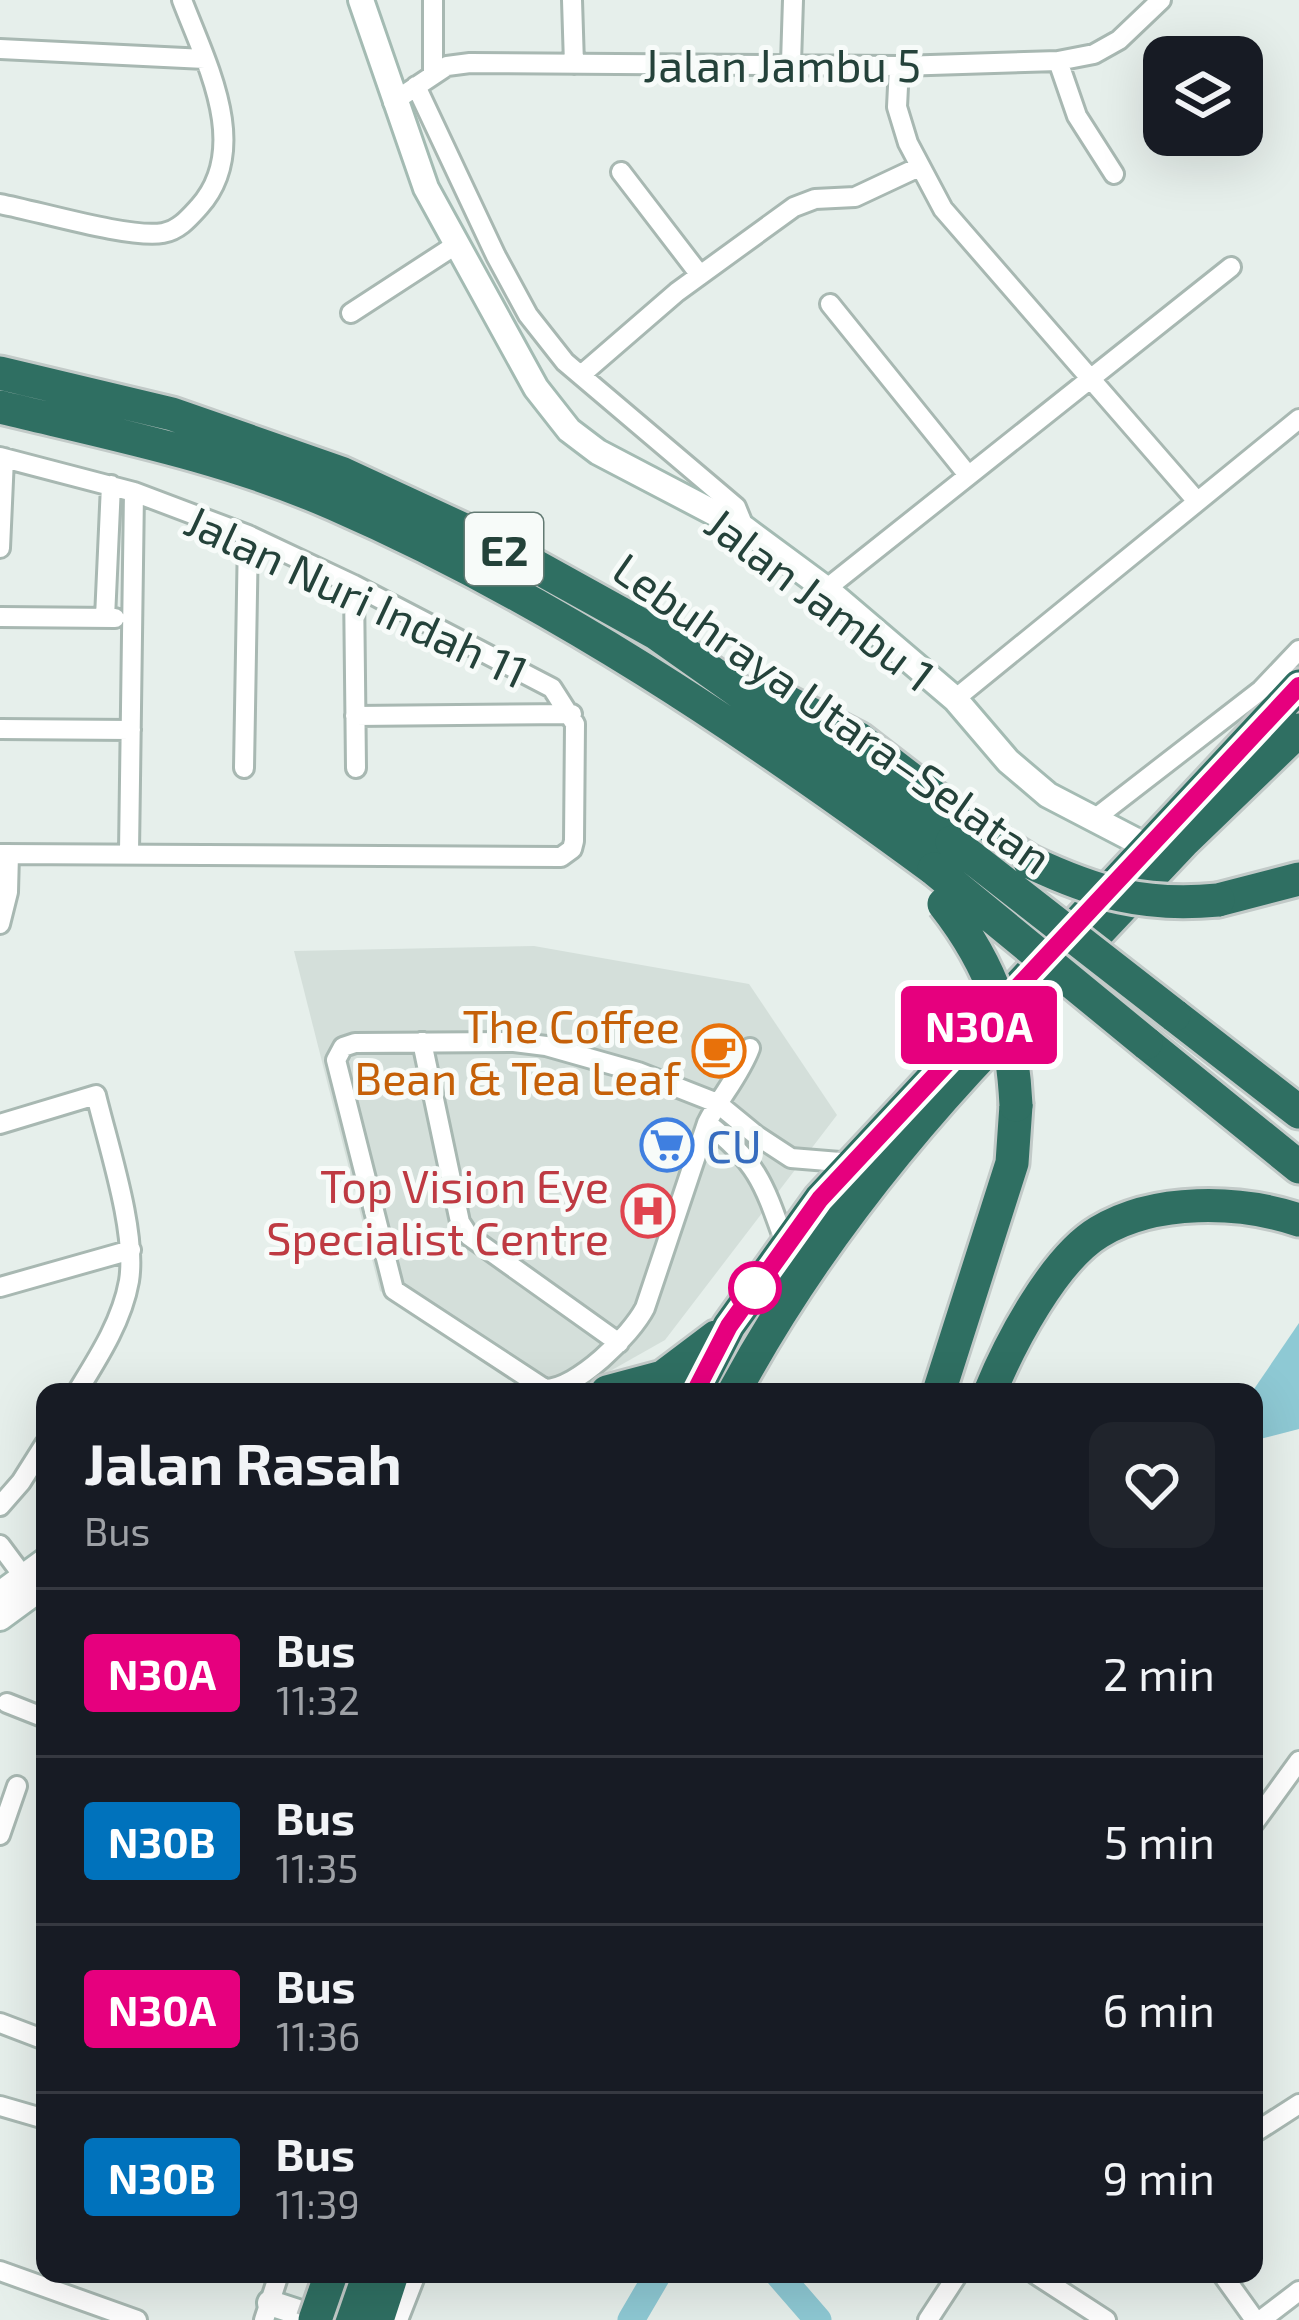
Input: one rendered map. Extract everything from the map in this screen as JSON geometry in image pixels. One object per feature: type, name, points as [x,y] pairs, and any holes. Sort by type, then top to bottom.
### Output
[{"type":"highway","name":"Lebuhraya Utara–Selatan","points":[[0,373],[172,414],[341,473],[500,546],[656,633],[943,856],[1174,1015],[1299,1112]]},
{"type":"highway","name":"Lebuhraya Utara–Selatan","points":[[0,407],[166,446],[330,502],[485,576],[635,662],[817,783],[943,856],[1146,1043],[1299,1167]]},
{"type":"highway","points":[[656,633],[859,739],[960,817],[1030,862],[1095,892],[1139,901],[1217,900],[1299,879]]},
{"type":"highway","points":[[700,1383],[729,1326],[785,1243],[852,1163],[1299,686]]},
{"type":"highway","points":[[739,1383],[800,1280],[976,1061],[1183,842],[1299,730]]},
{"type":"highway","points":[[817,783],[944,904],[978,952],[1013,1049],[1012,1163],[942,1383]]},
{"type":"highway","points":[[994,1383],[1067,1260],[1096,1234],[1125,1219],[1191,1208],[1256,1209],[1299,1220]]},
{"type":"highway","points":[[641,1383],[663,1377],[729,1326]]},
{"type":"highway","points":[[319,2320],[329,2283]]},
{"type":"highway","points":[[345,2320],[359,2283]]},
{"type":"highway","points":[[377,2320],[389,2283]]},
{"type":"street","points":[[0,204],[128,232],[162,233],[184,224],[223,173],[224,130],[205,59],[182,0]]},
{"type":"street","name":"Jalan Jambu 1","points":[[361,0],[425,188],[536,388],[568,430],[598,452],[745,529],[955,699],[1008,761],[1048,795],[1146,846]]},
{"type":"street","points":[[433,0],[424,81],[496,256],[528,315],[565,362],[736,507],[745,529]]},
{"type":"street","points":[[572,0],[574,64]]},
{"type":"street","points":[[791,63],[793,0]]},
{"type":"street","name":"Jalan Jambu 5","points":[[393,102],[447,66],[470,63],[899,66],[1058,61],[1094,54],[1119,40],[1162,0]]},
{"type":"street","points":[[0,49],[205,59]]},
{"type":"street","points":[[1058,61],[1078,116],[1114,174]]},
{"type":"street","points":[[899,66],[897,107],[919,167],[943,209],[1196,500]]},
{"type":"street","points":[[581,375],[700,275],[794,207],[815,199],[855,197],[919,167]]},
{"type":"street","points":[[621,172],[700,275]]},
{"type":"street","points":[[351,314],[454,246]]},
{"type":"street","points":[[826,590],[1231,267]]},
{"type":"street","points":[[830,304],[968,475]]},
{"type":"street","points":[[955,699],[1299,419]]},
{"type":"street","points":[[0,548],[2,457]]},
{"type":"street","name":"Jalan Nuri Indah 11","points":[[2,457],[110,485],[248,536],[354,585],[551,688],[572,714],[572,849],[561,857],[129,852]]},
{"type":"street","points":[[106,618],[110,485]]},
{"type":"street","points":[[0,924],[8,892],[4,854],[129,852],[134,493]]},
{"type":"street","points":[[244,768],[248,536]]},
{"type":"street","points":[[354,585],[356,768]]},
{"type":"street","points":[[0,617],[130,618]]},
{"type":"street","points":[[1093,820],[1245,703],[1299,650]]},
{"type":"street","points":[[355,716],[572,714]]},
{"type":"street","points":[[0,729],[130,730]]},
{"type":"street","points":[[536,1383],[394,1290],[336,1060],[343,1047],[422,1042],[547,1046],[638,1072],[717,1103],[791,1158],[852,1163]]},
{"type":"street","points":[[422,1042],[460,1222],[469,1236],[619,1343]]},
{"type":"street","points":[[567,1383],[634,1328],[707,1123],[750,1048]]},
{"type":"street","points":[[0,1124],[96,1095],[130,1250],[129,1282],[116,1323],[82,1383]]},
{"type":"street","points":[[707,1123],[743,1151],[785,1243]]},
{"type":"street","points":[[0,1287],[130,1250]]},
{"type":"street","points":[[0,1506],[36,1458]]},
{"type":"street","points":[[0,1594],[23,1569]]},
{"type":"street","points":[[0,1618],[23,1569]]},
{"type":"street","points":[[8,1703],[36,1714]]},
{"type":"street","points":[[1263,1811],[1299,1761]]},
{"type":"street","points":[[0,1835],[17,1786]]},
{"type":"street","points":[[0,2023],[36,2037]]},
{"type":"street","points":[[1263,2127],[1299,2104]]},
{"type":"street","points":[[0,2106],[36,2116]]},
{"type":"street","points":[[0,2271],[112,2316],[137,2320]]},
{"type":"street","points":[[398,2320],[412,2283]]},
{"type":"street","points":[[928,2320],[952,2283]]},
{"type":"street","points":[[1049,2283],[1106,2320]]},
{"type":"street","points":[[1229,2283],[1258,2320],[1299,2291]]},
{"type":"street","points":[[267,2311],[319,2320]]},
{"type":"shaded area","points":[[534,946],[749,984],[837,1115],[665,1340],[589,1383],[528,1383],[380,1291],[294,951]]},
{"type":"water","points":[[1299,1323],[1299,1429],[1263,1438],[1263,1383],[1258,1383]]},
{"type":"waterway","points":[[631,2320],[653,2283]]},
{"type":"waterway","points":[[786,2283],[818,2320]]},
{"type":"bus line","name":"N30A","points":[[700,1383],[729,1326],[820,1199],[1299,686]]},
{"type":"place","name":"The Coffee Bean & Tea Leaf","points":[[719,1051]]},
{"type":"place","name":"CU","points":[[667,1145]]},
{"type":"place","name":"Top Vision Eye Specialist Centre","points":[[648,1211]]}]
